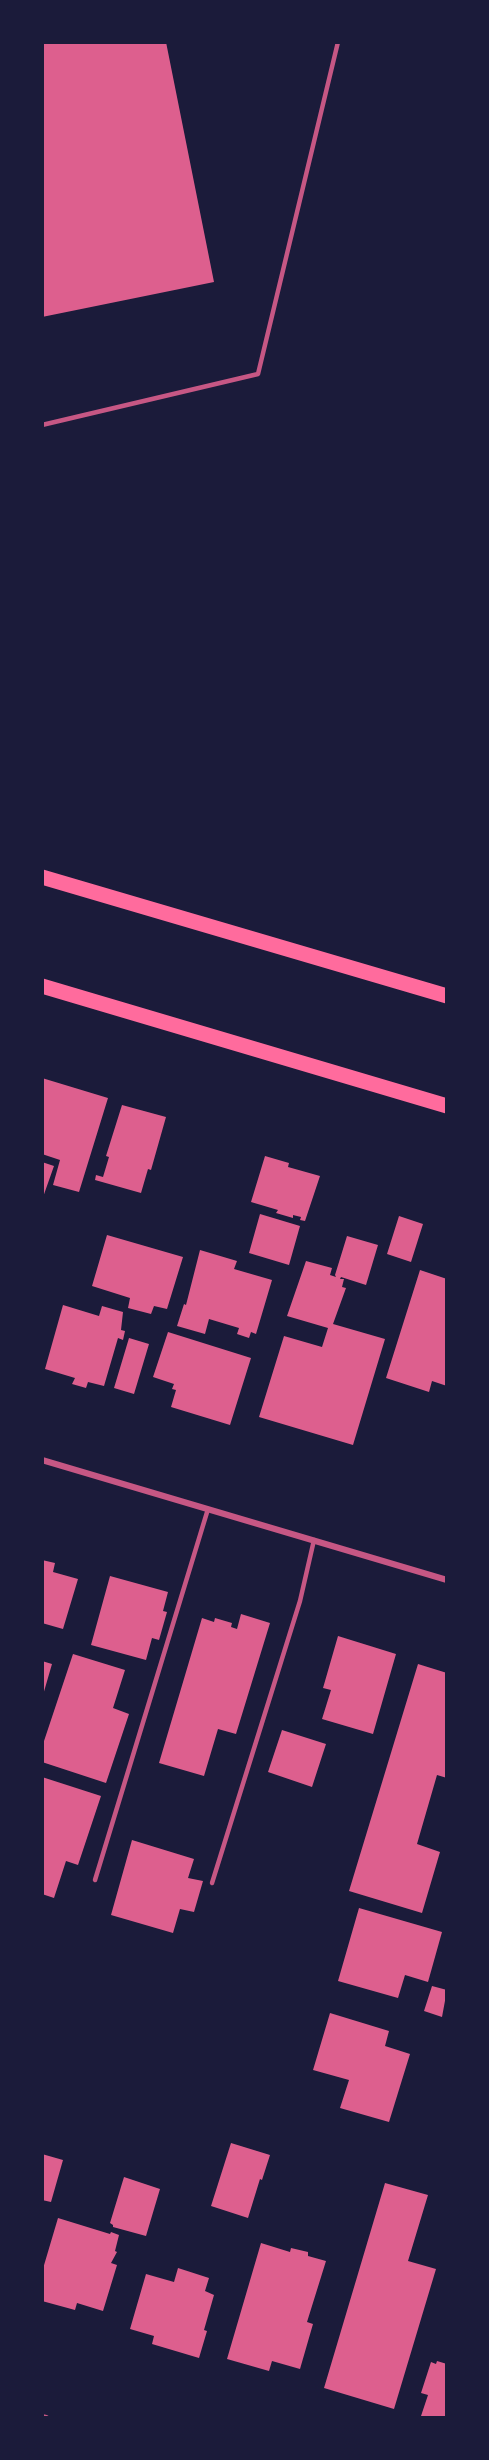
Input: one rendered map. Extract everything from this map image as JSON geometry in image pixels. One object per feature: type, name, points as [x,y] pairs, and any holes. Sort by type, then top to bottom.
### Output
[{"type":"main road","points":[[42,877],[447,996]]},
{"type":"main road","points":[[42,986],[447,1106]]},
{"type":"street","points":[[42,1460],[447,1580]]},
{"type":"lane","points":[[42,425],[258,374],[338,42]]},
{"type":"lane","points":[[95,1880],[208,1509]]},
{"type":"lane","points":[[212,1883],[300,1601],[314,1540]]},
{"type":"building","points":[[42,42],[166,42],[214,282],[42,317]]},
{"type":"building","points":[[42,1078],[108,1098],[79,1192],[53,1185],[60,1160],[42,1154]]},
{"type":"building","points":[[122,1105],[166,1117],[151,1170],[148,1169],[141,1193],[95,1180],[96,1175],[103,1177],[109,1157],[106,1156]]},
{"type":"building","points":[[265,1156],[289,1163],[288,1167],[320,1176],[305,1221],[300,1220],[301,1217],[293,1215],[293,1218],[276,1213],[278,1210],[251,1202]]},
{"type":"building","points":[[42,1162],[54,1166],[42,1200]]},
{"type":"building","points":[[260,1214],[300,1226],[289,1265],[249,1253]]},
{"type":"building","points":[[399,1216],[423,1224],[411,1262],[387,1254]]},
{"type":"building","points":[[107,1235],[183,1257],[167,1309],[154,1306],[151,1314],[128,1308],[130,1298],[92,1286]]},
{"type":"building","points":[[347,1236],[378,1245],[366,1285],[341,1277],[340,1279],[344,1279],[342,1287],[346,1288],[333,1324],[385,1339],[353,1445],[259,1417],[284,1336],[322,1347],[328,1328],[287,1316],[306,1261],[332,1268],[330,1275],[336,1277]]},
{"type":"building","points":[[200,1250],[237,1261],[234,1269],[272,1280],[256,1334],[251,1332],[249,1338],[237,1334],[239,1328],[209,1319],[205,1334],[177,1326],[184,1304],[186,1305]]},
{"type":"building","points":[[420,1270],[447,1279],[447,1386],[432,1381],[429,1392],[386,1378]]},
{"type":"building","points":[[63,1305],[99,1316],[102,1306],[123,1312],[121,1330],[125,1331],[123,1340],[118,1338],[104,1386],[88,1382],[86,1388],[72,1384],[75,1378],[45,1369]]},
{"type":"building","points":[[168,1332],[251,1358],[230,1425],[171,1407],[176,1390],[172,1389],[174,1384],[153,1377]]},
{"type":"building","points":[[129,1338],[149,1344],[134,1394],[114,1388]]},
{"type":"building","points":[[42,1560],[55,1563],[53,1572],[78,1579],[63,1629],[42,1623]]},
{"type":"building","points":[[110,1576],[168,1592],[163,1611],[167,1612],[159,1640],[152,1638],[146,1660],[91,1645]]},
{"type":"building","points":[[241,1614],[270,1623],[236,1734],[218,1729],[204,1776],[159,1763],[202,1618],[214,1622],[215,1618],[232,1623],[231,1627],[237,1629]]},
{"type":"building","points":[[338,1636],[396,1654],[373,1734],[322,1719],[331,1690],[323,1688]]},
{"type":"building","points":[[73,1654],[125,1670],[113,1708],[129,1714],[106,1783],[42,1762],[42,1747]]},
{"type":"building","points":[[42,1661],[52,1664],[43,1695],[42,1695]]},
{"type":"building","points":[[418,1664],[447,1673],[447,1778],[437,1775],[417,1844],[440,1852],[422,1913],[349,1891]]},
{"type":"building","points":[[282,1730],[326,1744],[312,1787],[268,1772]]},
{"type":"building","points":[[42,1777],[101,1796],[78,1865],[66,1861],[54,1898],[42,1894]]},
{"type":"building","points":[[132,1840],[194,1859],[188,1878],[203,1881],[194,1912],[180,1909],[173,1933],[111,1915]]},
{"type":"building","points":[[359,1908],[442,1932],[428,1982],[405,1975],[398,1998],[338,1981]]},
{"type":"building","points":[[432,1986],[447,1990],[442,2017],[424,2011]]},
{"type":"building","points":[[330,2013],[389,2031],[385,2046],[410,2054],[389,2122],[340,2108],[349,2080],[313,2070]]},
{"type":"building","points":[[231,2143],[270,2155],[248,2218],[211,2206]]},
{"type":"building","points":[[42,2154],[63,2160],[51,2202],[42,2200]]},
{"type":"building","points":[[124,2177],[160,2189],[146,2236],[113,2227],[110,2223]]},
{"type":"building","points":[[385,2183],[428,2195],[408,2261],[436,2269],[394,2409],[324,2388]]},
{"type":"building","points":[[58,2218],[119,2235],[115,2251],[117,2252],[111,2263],[117,2265],[103,2311],[77,2303],[75,2310],[42,2301],[42,2272]]},
{"type":"building","points":[[261,2243],[290,2252],[291,2248],[308,2252],[308,2256],[326,2261],[307,2322],[313,2324],[300,2369],[272,2361],[269,2371],[227,2359]]},
{"type":"building","points":[[178,2268],[209,2278],[205,2291],[214,2295],[199,2358],[152,2344],[154,2336],[130,2329],[146,2274],[174,2282]]},
{"type":"building","points":[[437,2361],[447,2364],[447,2418],[426,2418],[421,2416],[428,2395],[421,2393],[431,2362],[436,2364]]}]
